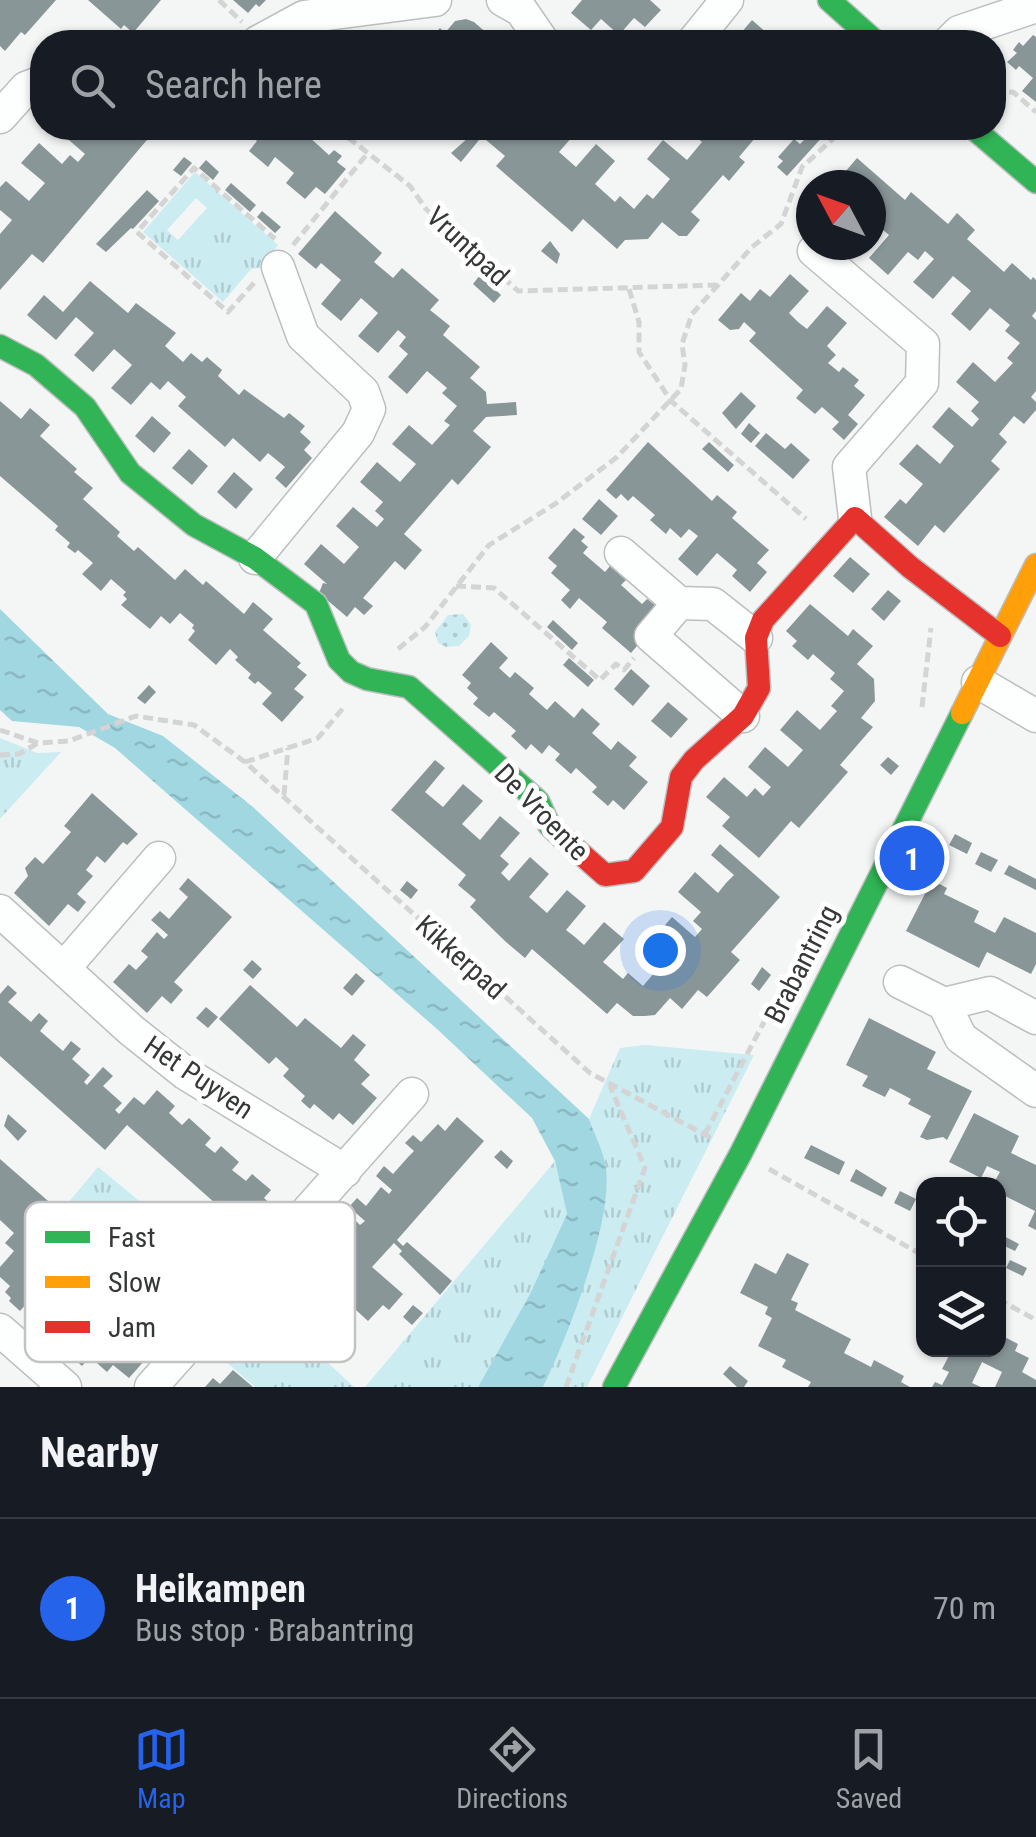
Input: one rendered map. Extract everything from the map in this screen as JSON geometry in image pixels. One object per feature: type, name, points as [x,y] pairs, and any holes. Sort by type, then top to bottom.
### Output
[{"type":"street","points":[[280,30],[304,17],[434,0]]},
{"type":"street","points":[[504,0],[521,10],[535,30]]},
{"type":"street","points":[[703,30],[727,0]]},
{"type":"street","points":[[829,0],[863,30]]},
{"type":"street","points":[[965,30],[1036,6]]},
{"type":"street","points":[[0,117],[30,86]]},
{"type":"street","points":[[987,140],[1036,182]]},
{"type":"street","points":[[255,558],[358,433],[369,409],[363,392],[303,336],[283,259]]},
{"type":"street","points":[[826,260],[924,344],[922,384],[849,467],[855,518],[910,567],[1000,636]]},
{"type":"street","points":[[0,346],[36,365],[85,407],[130,474],[194,525],[255,558],[316,604],[339,660],[350,672],[366,679]]},
{"type":"street","points":[[620,553],[679,603],[713,604],[756,638],[762,620],[855,518]]},
{"type":"street","name":"Brabantring","points":[[614,1387],[741,1153],[1036,565]]},
{"type":"street","points":[[679,603],[651,636],[743,716]]},
{"type":"street","name":"De Vroente","points":[[366,679],[410,687],[538,801],[549,825],[605,875],[634,871],[672,827],[681,777],[694,760],[743,716],[759,688],[756,638]]},
{"type":"street","points":[[978,682],[1036,716]]},
{"type":"street","points":[[64,968],[159,858]]},
{"type":"street","name":"Het Puyven","points":[[0,911],[184,1073],[345,1171]]},
{"type":"street","points":[[900,982],[944,1004],[960,1038],[1032,1078]]},
{"type":"street","points":[[944,1004],[990,993],[1036,1018]]},
{"type":"street","points":[[317,1202],[412,1094]]},
{"type":"street","points":[[0,1330],[25,1352]]},
{"type":"street","points":[[36,1362],[65,1387]]},
{"type":"street","points":[[152,1387],[174,1362]]},
{"type":"path","points":[[1006,92],[1013,92],[1036,112]]},
{"type":"path","name":"Vruntpad","points":[[350,140],[410,186],[426,208],[518,291],[716,285]]},
{"type":"path","points":[[245,762],[318,738],[370,671],[424,627],[489,545],[555,504],[617,457],[671,401],[682,389],[682,344],[692,314],[752,247],[781,224],[802,168],[832,140]]},
{"type":"path","points":[[283,259],[194,168],[137,232],[228,312],[257,279],[283,259],[367,154]]},
{"type":"path","points":[[629,289],[639,322],[638,352],[671,401],[808,520]]},
{"type":"path","points":[[456,586],[494,588],[600,680],[616,664],[624,670],[651,636]]},
{"type":"path","points":[[922,712],[931,621]]},
{"type":"path","name":"Kikkerpad","points":[[0,730],[38,743],[69,741],[136,716],[194,725],[245,762],[575,1060],[610,1085],[916,1251]]},
{"type":"path","points":[[0,756],[19,754],[38,743]]},
{"type":"path","points":[[284,797],[288,748]]},
{"type":"path","points":[[705,1134],[773,1008]]},
{"type":"path","points":[[566,1387],[644,1168],[610,1085]]},
{"type":"path","points":[[1006,1303],[1036,1320]]},
{"type":"green space","points":[[195,172],[278,245],[260,268],[251,269],[223,302],[143,232]],"holes":[[[196,198],[207,208],[178,240],[167,230]]]},
{"type":"green space","points":[[463,614],[471,625],[469,636],[459,646],[438,643],[435,632],[448,615]]},
{"type":"green space","points":[[0,738],[37,753],[61,752],[0,819]]},
{"type":"green space","points":[[645,1045],[754,1055],[587,1387],[543,1387],[586,1275],[603,1212],[605,1163],[589,1119],[620,1048]]},
{"type":"green space","points":[[555,1161],[567,1214],[530,1294],[478,1387],[365,1387]]},
{"type":"green space","points":[[98,1167],[141,1202],[69,1202]]},
{"type":"green space","points":[[226,1362],[327,1362],[354,1387],[255,1387]]},
{"type":"water","points":[[0,609],[108,714],[163,736],[253,807],[589,1119],[605,1163],[604,1212],[576,1309],[543,1387],[478,1387],[530,1294],[567,1214],[555,1161],[532,1118],[437,1029],[115,748],[79,727],[12,721],[0,710]]},
{"type":"building","points":[[0,0],[56,0],[5,51],[0,46]]},
{"type":"building","points":[[88,0],[161,0],[136,30],[124,25],[121,29]]},
{"type":"building","points":[[233,0],[266,0],[248,13]]},
{"type":"building","points":[[582,0],[650,0],[661,10],[645,27],[634,18],[623,30],[613,30],[601,19],[591,30],[571,13]]},
{"type":"building","points":[[466,19],[483,30],[448,30],[455,21]]},
{"type":"building","points":[[752,20],[764,30],[744,30]]},
{"type":"building","points":[[1033,35],[1036,102],[1022,91],[1033,78],[1007,62],[1017,53],[1013,50],[1019,42],[1023,46]]},
{"type":"building","points":[[69,140],[147,140],[43,263],[32,254],[0,290],[0,234],[12,220],[0,210],[0,187],[6,181],[29,201],[45,183],[21,163],[39,143],[62,164],[70,155],[78,162],[85,154]]},
{"type":"building","points":[[312,140],[329,155],[334,150],[342,156],[337,162],[346,169],[325,194],[316,187],[305,199],[286,183],[294,173],[275,157],[268,167],[249,151],[257,141]]},
{"type":"building","points":[[466,140],[479,140],[461,162],[451,153]]},
{"type":"building","points":[[486,140],[569,140],[559,152],[576,167],[596,144],[615,161],[595,184],[615,202],[620,196],[634,209],[647,194],[653,199],[670,179],[647,159],[663,140],[687,160],[702,142],[700,140],[753,140],[739,157],[745,162],[729,181],[723,175],[691,212],[700,220],[687,236],[679,236],[662,222],[648,239],[625,240],[617,249],[583,219],[572,232],[496,166],[505,156]]},
{"type":"building","points":[[793,140],[800,144],[804,140],[820,140],[787,176],[777,167],[783,161],[778,157]]},
{"type":"building","points":[[184,157],[192,163],[181,176],[173,170]]},
{"type":"building","points":[[857,158],[871,170],[847,170]]},
{"type":"building","points":[[206,160],[219,172],[213,180],[199,168]]},
{"type":"building","points":[[231,183],[256,205],[250,212],[225,190]]},
{"type":"building","points":[[886,183],[905,200],[911,192],[948,224],[957,213],[975,230],[967,239],[1004,272],[1012,263],[1036,280],[1036,311],[1032,316],[1036,320],[1036,391],[1031,397],[1036,410],[1024,424],[1014,416],[999,434],[1007,442],[991,461],[1000,469],[944,533],[935,525],[918,546],[884,517],[900,499],[906,504],[923,484],[899,464],[917,444],[940,464],[954,446],[932,427],[949,407],[972,427],[979,419],[971,411],[979,402],[956,382],[973,362],[995,382],[1013,363],[1007,358],[1020,343],[1005,331],[1010,325],[990,308],[970,331],[951,314],[971,291],[953,276],[933,299],[913,282],[934,259],[925,251],[918,260],[908,252],[888,275],[871,260],[886,260]]},
{"type":"building","points":[[147,190],[159,201],[106,252],[96,244]]},
{"type":"building","points":[[262,211],[281,227],[275,233],[257,217]]},
{"type":"building","points":[[335,211],[382,253],[374,262],[393,278],[402,268],[439,300],[430,310],[450,326],[443,335],[480,367],[470,378],[486,392],[487,404],[516,402],[517,415],[486,417],[473,431],[491,447],[458,485],[452,479],[404,534],[422,550],[405,570],[395,561],[363,598],[373,606],[364,615],[355,607],[347,617],[319,593],[323,583],[327,584],[304,564],[321,544],[344,564],[359,547],[336,526],[353,507],[377,527],[384,519],[375,511],[383,502],[360,482],[377,462],[400,482],[416,464],[392,444],[409,425],[432,445],[450,425],[444,421],[457,406],[442,393],[447,388],[427,371],[407,394],[388,377],[408,354],[399,346],[406,337],[398,330],[378,353],[358,336],[378,313],[361,298],[341,321],[321,304],[341,280],[321,263],[316,269],[298,254]]},
{"type":"building","points":[[550,241],[560,254],[557,264],[541,251]]},
{"type":"building","points":[[790,274],[809,291],[789,313],[798,322],[807,329],[827,306],[847,323],[827,346],[836,355],[828,363],[839,372],[843,367],[859,380],[854,386],[865,395],[848,415],[858,424],[844,440],[832,429],[839,422],[822,407],[815,414],[796,398],[803,390],[749,341],[756,333],[744,322],[739,329],[730,330],[718,320],[741,293],[750,301],[760,289],[770,297]]},
{"type":"building","points":[[480,275],[501,295],[494,303],[473,284]]},
{"type":"building","points":[[90,281],[128,313],[136,303],[176,333],[165,346],[183,362],[191,353],[202,362],[207,357],[222,370],[218,376],[239,395],[244,389],[284,418],[289,413],[305,426],[300,432],[311,442],[304,450],[312,458],[286,488],[275,478],[285,467],[268,453],[260,462],[233,438],[225,447],[178,406],[186,397],[168,381],[160,390],[151,382],[131,405],[111,388],[132,365],[114,349],[93,372],[74,355],[94,333],[76,317],[56,340],[27,315],[44,295],[63,312]]},
{"type":"building","points":[[741,392],[756,406],[736,429],[722,413]]},
{"type":"building","points":[[0,401],[21,419],[30,408],[50,425],[40,436],[93,488],[83,499],[120,532],[117,536],[134,551],[138,547],[175,580],[185,569],[203,585],[206,581],[244,614],[253,602],[273,619],[263,630],[301,663],[297,667],[307,675],[294,689],[304,697],[282,722],[262,704],[272,693],[248,678],[251,674],[235,660],[238,657],[230,649],[216,665],[188,640],[195,631],[194,625],[180,613],[170,624],[161,616],[150,629],[121,605],[127,599],[123,595],[126,592],[111,579],[101,591],[82,574],[93,563],[78,550],[75,553],[67,547],[70,543],[55,530],[58,526],[0,476]]},
{"type":"building","points":[[152,416],[171,433],[154,453],[135,436]]},
{"type":"building","points":[[749,423],[760,433],[751,443],[741,434]]},
{"type":"building","points":[[766,433],[785,449],[791,443],[810,460],[793,479],[755,446]]},
{"type":"building","points":[[648,442],[712,501],[717,495],[737,512],[732,518],[769,550],[757,563],[767,572],[750,592],[732,576],[737,570],[717,553],[697,576],[678,559],[698,536],[689,529],[681,538],[670,528],[666,534],[650,520],[655,515],[633,496],[628,501],[621,494],[616,499],[606,490]]},
{"type":"building","points":[[709,442],[734,465],[728,472],[702,449]]},
{"type":"building","points":[[189,449],[208,466],[192,485],[172,468]]},
{"type":"building","points":[[234,472],[253,489],[236,509],[217,492]]},
{"type":"building","points":[[599,499],[618,516],[601,535],[582,519]]},
{"type":"building","points":[[574,528],[585,537],[581,541],[588,547],[583,553],[605,572],[610,566],[626,580],[621,585],[642,604],[647,599],[655,605],[650,611],[660,619],[631,653],[602,628],[607,622],[579,598],[570,609],[561,600],[570,590],[551,573],[557,566],[548,558]]},
{"type":"building","points":[[850,557],[870,574],[853,593],[833,576]]},
{"type":"building","points":[[888,590],[901,601],[884,621],[871,609]]},
{"type":"building","points":[[810,604],[848,636],[853,629],[873,646],[857,664],[874,679],[875,701],[861,718],[873,727],[840,765],[848,772],[799,828],[791,821],[759,858],[722,826],[730,817],[706,797],[724,777],[747,797],[755,788],[763,796],[771,787],[748,767],[765,747],[788,767],[803,750],[780,730],[797,710],[820,730],[837,711],[831,706],[844,691],[830,679],[835,673],[813,654],[808,660],[792,646],[797,641],[786,631]]},
{"type":"building","points":[[553,620],[578,643],[572,650],[547,627]]},
{"type":"building","points":[[491,642],[508,658],[499,668],[510,678],[515,672],[534,688],[529,694],[547,710],[555,701],[574,718],[582,708],[600,724],[592,733],[611,750],[618,741],[637,757],[629,766],[648,782],[624,810],[613,800],[608,806],[592,792],[597,787],[576,768],[571,774],[555,760],[560,754],[549,745],[542,754],[531,744],[526,750],[511,736],[516,731],[494,712],[489,717],[473,704],[478,698],[467,688],[471,683],[462,675]]},
{"type":"building","points":[[569,658],[594,680],[588,687],[563,665]]},
{"type":"building","points":[[631,669],[650,686],[633,706],[614,689]]},
{"type":"building","points":[[149,685],[156,692],[145,704],[137,698]]},
{"type":"building","points":[[668,702],[688,719],[671,738],[651,721]]},
{"type":"building","points":[[888,757],[899,766],[891,775],[880,765]]},
{"type":"building","points":[[435,760],[445,768],[425,792],[443,807],[463,784],[483,801],[462,824],[480,840],[500,816],[520,833],[500,856],[509,864],[501,873],[509,881],[530,857],[549,874],[529,897],[547,913],[567,890],[586,906],[566,930],[584,945],[604,922],[624,939],[603,962],[623,979],[628,973],[643,986],[655,972],[661,976],[678,957],[655,937],[672,917],[695,937],[702,929],[693,921],[701,912],[678,892],[695,872],[718,893],[734,875],[711,855],[720,844],[780,897],[731,952],[740,960],[707,997],[698,990],[682,1009],[670,998],[655,1015],[645,1016],[633,1016],[617,1003],[607,1014],[532,949],[525,958],[506,942],[470,907],[476,900],[458,885],[466,875],[391,810]]},
{"type":"building","points":[[92,793],[138,834],[127,845],[123,842],[105,863],[97,856],[86,870],[93,876],[77,894],[86,902],[78,912],[68,904],[49,926],[14,893],[28,876],[25,868],[35,857],[43,864],[71,832],[64,826]]},
{"type":"building","points":[[955,834],[972,843],[967,854],[949,845]]},
{"type":"building","points":[[981,852],[998,860],[991,872],[975,864]]},
{"type":"building","points":[[1009,865],[1036,879],[1036,890],[1004,874]]},
{"type":"building","points":[[188,878],[232,917],[174,982],[183,990],[171,1004],[162,996],[147,1013],[113,982],[129,964],[136,970],[148,957],[141,951],[157,932],[164,939],[168,935],[151,920],[160,911],[169,919],[188,897],[179,889]]},
{"type":"building","points":[[932,880],[947,888],[944,894],[979,911],[974,922],[995,933],[1004,917],[1036,933],[1036,964],[1031,974],[987,952],[979,968],[906,931]]},
{"type":"building","points":[[407,881],[418,890],[411,899],[400,890]]},
{"type":"building","points":[[252,960],[262,969],[253,979],[243,970]]},
{"type":"building","points":[[762,967],[771,975],[759,991],[751,984]]},
{"type":"building","points":[[356,973],[365,981],[352,996],[343,988]]},
{"type":"building","points":[[8,985],[17,993],[8,1002],[31,1022],[39,1013],[48,1021],[40,1031],[63,1051],[71,1041],[81,1049],[72,1059],[90,1075],[84,1082],[87,1085],[103,1067],[113,1076],[103,1086],[122,1103],[115,1110],[119,1114],[134,1097],[144,1105],[157,1090],[175,1106],[169,1113],[182,1125],[189,1118],[211,1138],[205,1145],[215,1153],[221,1146],[239,1162],[232,1170],[246,1181],[252,1174],[271,1190],[264,1198],[269,1202],[214,1202],[127,1125],[105,1150],[0,1056],[0,994]]},
{"type":"building","points":[[250,985],[297,1027],[305,1018],[341,1048],[353,1034],[366,1045],[354,1060],[370,1075],[361,1084],[377,1098],[353,1125],[339,1113],[333,1120],[314,1104],[310,1109],[301,1101],[305,1096],[283,1076],[289,1069],[276,1057],[269,1064],[219,1019]]},
{"type":"building","points":[[206,1007],[218,1017],[208,1028],[196,1018]]},
{"type":"building","points":[[869,1018],[936,1052],[927,1069],[972,1091],[947,1140],[920,1137],[931,1116],[908,1104],[911,1099],[890,1088],[885,1097],[862,1086],[868,1076],[846,1065]]},
{"type":"building","points":[[974,1113],[1019,1136],[1011,1153],[1036,1165],[1036,1230],[1028,1226],[1035,1211],[1006,1196],[1006,1177],[997,1177],[1000,1172],[987,1166],[979,1177],[949,1162]]},
{"type":"building","points":[[8,1114],[27,1131],[18,1141],[4,1126]]},
{"type":"building","points":[[457,1117],[484,1141],[397,1240],[403,1246],[407,1242],[452,1281],[440,1295],[399,1254],[402,1251],[394,1243],[372,1267],[403,1294],[389,1310],[383,1305],[368,1321],[355,1309],[355,1220],[360,1225],[365,1221],[355,1212],[353,1202],[357,1198],[366,1206],[381,1187],[389,1194],[392,1190],[376,1176],[384,1166],[393,1174],[414,1151],[405,1143],[413,1135],[421,1142],[438,1124],[445,1131]]},
{"type":"building","points":[[811,1145],[845,1162],[839,1175],[804,1158]]},
{"type":"building","points":[[501,1150],[513,1161],[507,1169],[494,1157]]},
{"type":"building","points":[[0,1159],[49,1202],[25,1202],[25,1305],[20,1311],[9,1301],[11,1298],[5,1292],[10,1286],[0,1277],[0,1267],[14,1251],[5,1243],[14,1233],[0,1220]]},
{"type":"building","points":[[856,1169],[887,1188],[882,1197],[850,1181]]},
{"type":"building","points":[[900,1191],[916,1199],[910,1211],[894,1203]]},
{"type":"building","points":[[1006,1237],[1019,1244],[1015,1251],[1006,1247]]},
{"type":"building","points":[[787,1253],[809,1264],[791,1300],[798,1303],[795,1310],[851,1339],[844,1353],[871,1367],[874,1360],[904,1376],[901,1382],[910,1387],[808,1387],[811,1382],[782,1367],[786,1360],[758,1346],[772,1318],[765,1314],[768,1307],[740,1293],[755,1263],[776,1274]]},
{"type":"building","points":[[1010,1260],[1027,1268],[1023,1276],[1006,1268]]},
{"type":"building","points":[[413,1305],[423,1313],[412,1325],[403,1317]]},
{"type":"building","points":[[1006,1338],[1018,1344],[1015,1351],[1029,1358],[1022,1372],[1036,1380],[1036,1387],[995,1387],[1002,1372],[982,1362],[972,1383],[981,1387],[932,1387],[935,1382],[942,1385],[949,1372],[942,1369],[948,1357],[1006,1357]]},
{"type":"building","points":[[96,1362],[143,1362],[129,1378],[113,1365],[107,1372]]},
{"type":"building","points":[[730,1366],[748,1381],[744,1387],[737,1387],[723,1374]]},
{"type":"building","points":[[233,1370],[253,1387],[205,1387],[213,1378],[220,1384]]},
{"type":"traffic: fast","points":[[829,0],[863,30]]},
{"type":"traffic: fast","points":[[987,140],[1036,182]]},
{"type":"traffic: fast","points":[[0,346],[36,365],[85,407],[130,473],[194,525],[255,558],[316,604],[339,660],[351,672],[409,687],[538,801],[549,825],[562,837]]},
{"type":"traffic: fast","points":[[614,1387],[741,1153],[962,713]]},
{"type":"traffic: slow","points":[[962,713],[1036,565]]},
{"type":"traffic: jam","points":[[562,837],[605,875],[634,871],[672,827],[681,777],[694,760],[743,716],[759,688],[756,638],[763,620],[855,518],[910,567],[1000,636]]},
{"type":"place","name":"Heikampen","points":[[912,858]]}]
